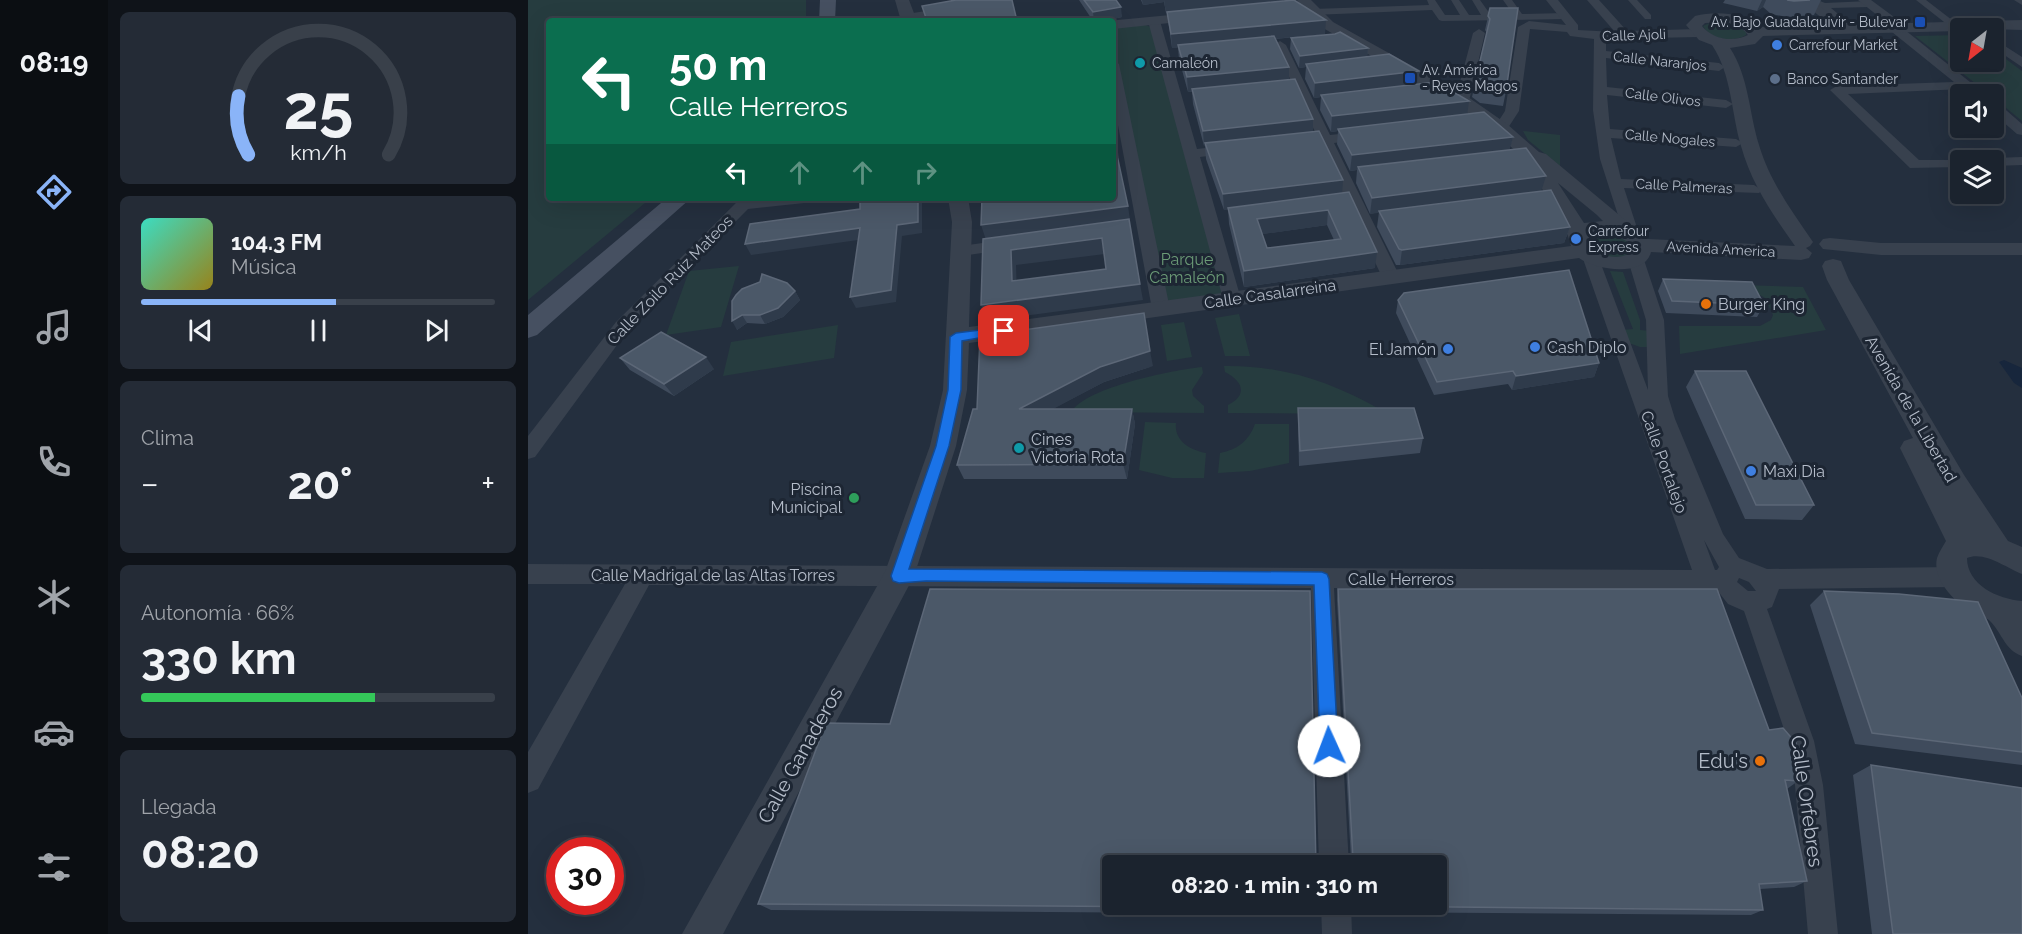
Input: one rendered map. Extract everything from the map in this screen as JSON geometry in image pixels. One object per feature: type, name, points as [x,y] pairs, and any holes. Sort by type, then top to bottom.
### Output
[{"type":"main road","points":[[827,18],[828,0]]},
{"type":"main road","points":[[528,329],[568,292],[676,201]]},
{"type":"street","points":[[902,0],[908,18]]},
{"type":"street","points":[[1455,0],[1466,17]]},
{"type":"street","points":[[1462,101],[1479,33],[1483,31],[1486,17],[1476,0]]},
{"type":"street","points":[[1507,0],[1519,16]]},
{"type":"street","points":[[1552,0],[1572,25],[1571,29]]},
{"type":"street","points":[[1593,0],[1624,35]]},
{"type":"street","points":[[1632,0],[1648,17]]},
{"type":"street","points":[[1804,0],[1848,30]]},
{"type":"street","points":[[1920,0],[1951,18]]},
{"type":"street","points":[[2018,0],[2022,2]]},
{"type":"street","points":[[1819,3],[1867,2],[1965,84]]},
{"type":"street","points":[[1819,3],[1848,30]]},
{"type":"street","points":[[1305,6],[1434,4],[1442,18],[1565,16]]},
{"type":"street","points":[[1305,6],[1344,35],[1462,101],[1532,156],[1548,165],[1617,222],[1633,243],[1619,264],[1584,248],[1558,197],[1530,160],[1532,156]]},
{"type":"street","points":[[1125,7],[1134,22]]},
{"type":"street","points":[[913,18],[964,8]]},
{"type":"street","points":[[1748,37],[1742,22],[1726,18],[1710,8],[1694,25],[1698,33],[1717,41],[1848,30],[1950,27]]},
{"type":"street","points":[[1116,24],[1213,15]]},
{"type":"street","points":[[1154,21],[1169,54],[1182,100],[1191,154],[1215,218],[1232,299]]},
{"type":"street","name":"Calle Ajoli","points":[[1488,123],[1512,111],[1524,27],[1529,25],[1571,29],[1580,35],[1600,36],[1698,33]]},
{"type":"street","points":[[2004,26],[2022,25]]},
{"type":"street","points":[[1323,40],[1344,35]]},
{"type":"street","name":"Calle Portalejo","points":[[1600,36],[1600,90],[1607,159],[1655,320],[1658,396],[1665,419],[1714,538],[1722,576]]},
{"type":"street","name":"Avenida de la Libertad","points":[[1748,37],[1741,54],[1764,147],[1771,166],[1971,511],[2009,554]]},
{"type":"street","name":"Avenida de la Libertad","points":[[1717,41],[1726,52],[1733,70],[1757,166],[1786,220],[1822,253],[1829,297],[1890,404],[1963,546]]},
{"type":"street","points":[[1281,44],[1299,73],[1294,87],[1315,104],[1325,140],[1350,178],[1349,201],[1370,220],[1391,277]]},
{"type":"street","points":[[2004,50],[2022,63]]},
{"type":"street","name":"Calle Naranjos","points":[[1600,54],[1719,67]]},
{"type":"street","points":[[1368,66],[1393,62]]},
{"type":"street","points":[[1950,86],[1837,90],[1915,165],[1950,163]]},
{"type":"street","points":[[1416,94],[1441,88]]},
{"type":"street","name":"Calle Olivos","points":[[1600,90],[1726,104]]},
{"type":"street","points":[[1117,107],[1132,162],[1139,227],[1161,309]]},
{"type":"street","points":[[2004,115],[2022,130]]},
{"type":"street","points":[[1281,145],[1382,133]]},
{"type":"street","name":"Calle Nogales","points":[[1603,133],[1736,143]]},
{"type":"street","points":[[1191,154],[1247,148]]},
{"type":"street","points":[[1508,159],[1532,156]]},
{"type":"street","points":[[2004,162],[2022,161]]},
{"type":"street","points":[[1116,164],[1132,162]]},
{"type":"street","name":"Calle Palmeras","points":[[1614,183],[1754,190]]},
{"type":"street","points":[[1535,200],[1558,197]]},
{"type":"street","name":"Calle Zoilo Ruiz Mateos","points":[[528,451],[622,326],[746,201]]},
{"type":"street","name":"Calle Ganaderos","points":[[702,934],[899,576],[943,446],[955,390],[962,222],[958,201]]},
{"type":"street","name":"Calle Casalarreina","points":[[956,337],[1584,248],[1590,228],[1597,227],[1633,243]]},
{"type":"street","points":[[961,251],[1030,242]]},
{"type":"street","name":"Avenida America","points":[[1633,243],[1822,253],[1864,252],[1881,249],[2022,249]]},
{"type":"street","name":"Calle Portalejo","points":[[1584,248],[1621,345],[1722,576]]},
{"type":"street","points":[[1621,345],[1641,352],[1656,349]]},
{"type":"street","points":[[2009,554],[1973,544],[1963,546],[1952,558],[1952,567],[1956,577],[1975,598],[2012,614],[2022,642]]},
{"type":"street","name":"Calle Madrigal de las Altas Torres","points":[[528,574],[899,576]]},
{"type":"street","points":[[528,779],[643,574]]},
{"type":"street","name":"Calle Herreros","points":[[899,576],[926,574],[1658,580],[1722,576]]},
{"type":"street","points":[[1722,576],[1733,595],[1758,591],[1956,577]]},
{"type":"street","points":[[1322,579],[1334,855]]},
{"type":"street","name":"Calle Orfebres","points":[[1758,591],[1801,741],[1809,785],[1823,934]]},
{"type":"street","points":[[1336,915],[1337,934]]},
{"type":"green space","points":[[528,0],[806,0],[806,18],[546,18],[546,201],[647,201],[528,300]]},
{"type":"green space","points":[[1714,21],[1735,24],[1746,32],[1746,35],[1735,39],[1717,37],[1703,26]]},
{"type":"green space","name":"Parque Camaleón","points":[[1123,26],[1151,27],[1222,293],[1216,296],[1174,302],[1167,300],[1116,62],[1116,29]]},
{"type":"green space","points":[[1950,35],[1950,63],[1915,36]]},
{"type":"green space","points":[[2004,58],[2022,71],[2022,121],[2004,106],[2004,84],[1976,84],[1961,72],[2004,72]]},
{"type":"green space","points":[[1523,131],[1560,135],[1560,166],[1528,140]]},
{"type":"green space","points":[[1601,231],[1624,236],[1635,248],[1625,258],[1602,257],[1587,244],[1590,236]]},
{"type":"green space","points":[[739,266],[721,327],[666,335],[689,271]]},
{"type":"green space","points":[[1610,271],[1623,272],[1640,320],[1640,330],[1651,331],[1648,347],[1626,342],[1621,330],[1633,329]]},
{"type":"green space","points":[[1743,285],[1803,287],[1826,330],[1680,354],[1679,326],[1760,326],[1771,320],[1773,315],[1765,298]]},
{"type":"green space","points":[[1239,314],[1250,356],[1225,356],[1215,318]]},
{"type":"green space","points":[[1184,322],[1192,357],[1167,361],[1161,325]]},
{"type":"green space","points":[[838,325],[834,358],[723,376],[731,342]]},
{"type":"green space","points":[[1224,366],[1245,366],[1306,377],[1363,400],[1381,410],[1382,414],[1228,413],[1228,405],[1238,397],[1241,388],[1236,380],[1225,372]]},
{"type":"green space","points":[[1202,367],[1203,373],[1192,390],[1193,396],[1204,406],[1204,413],[1071,412],[1080,403],[1094,395],[1132,381]]},
{"type":"green space","points":[[1145,422],[1176,423],[1178,435],[1184,444],[1206,453],[1204,478],[1172,478],[1139,470]]},
{"type":"green space","points":[[1255,424],[1289,424],[1289,463],[1250,471],[1218,473],[1220,453],[1242,444]]},
{"type":"water","points":[[2004,360],[2022,368],[2022,388],[2014,383],[1999,362]]},
{"type":"building","points":[[956,0],[1012,0],[1016,18],[926,18],[922,6]]},
{"type":"building","points":[[1084,0],[1116,0],[1121,7],[1093,12]]},
{"type":"building","points":[[1294,0],[1326,20],[1171,34],[1167,12]]},
{"type":"building","points":[[1490,8],[1518,8],[1506,91],[1483,88],[1475,82],[1490,19],[1488,16]]},
{"type":"building","points":[[1340,32],[1368,48],[1300,56],[1291,38],[1335,34]]},
{"type":"building","points":[[1274,36],[1289,67],[1187,77],[1178,45]]},
{"type":"building","points":[[1389,54],[1419,71],[1315,83],[1306,64]]},
{"type":"building","points":[[1295,79],[1313,119],[1203,131],[1192,89]]},
{"type":"building","points":[[1436,82],[1469,101],[1332,116],[1321,95]]},
{"type":"building","points":[[1484,112],[1513,137],[1352,155],[1338,129]]},
{"type":"building","points":[[1319,131],[1343,180],[1223,194],[1205,143]]},
{"type":"building","points":[[1526,148],[1546,176],[1372,198],[1358,167]]},
{"type":"building","points":[[1117,155],[1128,206],[981,225],[982,201],[1116,201]]},
{"type":"building","points":[[1551,190],[1570,227],[1402,250],[1399,249],[1379,211]]},
{"type":"building","points":[[1349,192],[1377,252],[1244,271],[1228,208]],"holes":[[[1328,210],[1341,239],[1267,248],[1257,219]]]},
{"type":"building","points":[[860,201],[918,201],[918,222],[897,225],[891,290],[850,297],[860,228],[745,244],[750,224],[860,209]]},
{"type":"building","points":[[1129,219],[1140,284],[981,305],[983,239]],"holes":[[[1102,238],[1106,269],[1012,281],[1011,250]]]},
{"type":"building","points":[[1569,270],[1599,363],[1516,376],[1513,371],[1437,382],[1398,300],[1404,293]]},
{"type":"building","points":[[762,274],[787,283],[795,291],[778,308],[760,315],[742,315],[732,321],[732,301],[742,289],[760,282]]},
{"type":"building","points":[[1663,279],[1752,282],[1764,305],[1672,301]]},
{"type":"building","points":[[1144,313],[1150,351],[1100,367],[1019,409],[1132,409],[1123,464],[957,465],[973,409],[977,409],[980,336]]},
{"type":"building","points":[[661,332],[706,357],[664,384],[620,358]]},
{"type":"building","points":[[1695,371],[1746,371],[1814,505],[1756,505]]},
{"type":"building","points":[[1298,408],[1414,408],[1423,438],[1300,451]]},
{"type":"building","points":[[930,589],[1310,591],[1316,855],[1102,855],[1102,906],[758,904],[826,723],[890,724]]},
{"type":"building","points":[[1338,589],[1717,589],[1769,730],[1783,728],[1796,743],[1798,781],[1785,780],[1807,881],[1759,884],[1763,910],[1447,907],[1447,855],[1353,855]]},
{"type":"building","points":[[1824,591],[1899,594],[1978,602],[2022,698],[2022,752],[1872,733]]},
{"type":"building","points":[[1871,765],[2022,788],[2022,934],[1893,934]]},
{"type":"place","name":"Av. Bajo Guadalquivir - Bulevar","points":[[1920,22]]},
{"type":"place","name":"Carrefour Market","points":[[1777,45]]},
{"type":"place","name":"Camaleón","points":[[1140,63]]},
{"type":"place","name":"Av. América - Reyes Magos","points":[[1410,78]]},
{"type":"place","name":"Banco Santander","points":[[1775,79]]},
{"type":"place","name":"Carrefour Express","points":[[1576,239]]},
{"type":"place","name":"Burger King","points":[[1706,304]]},
{"type":"place","name":"Cash Diplo","points":[[1535,347]]},
{"type":"place","name":"El Jamón","points":[[1448,349]]},
{"type":"place","name":"Cines Victoria Rota","points":[[1019,448]]},
{"type":"place","name":"Maxi Dia","points":[[1751,471]]},
{"type":"place","name":"Piscina Municipal","points":[[854,498]]},
{"type":"place","name":"Edu's","points":[[1760,761]]},
{"type":"route","points":[[1004,331],[956,337],[955,390],[943,446],[899,576],[926,574],[1322,579],[1329,746]]}]
